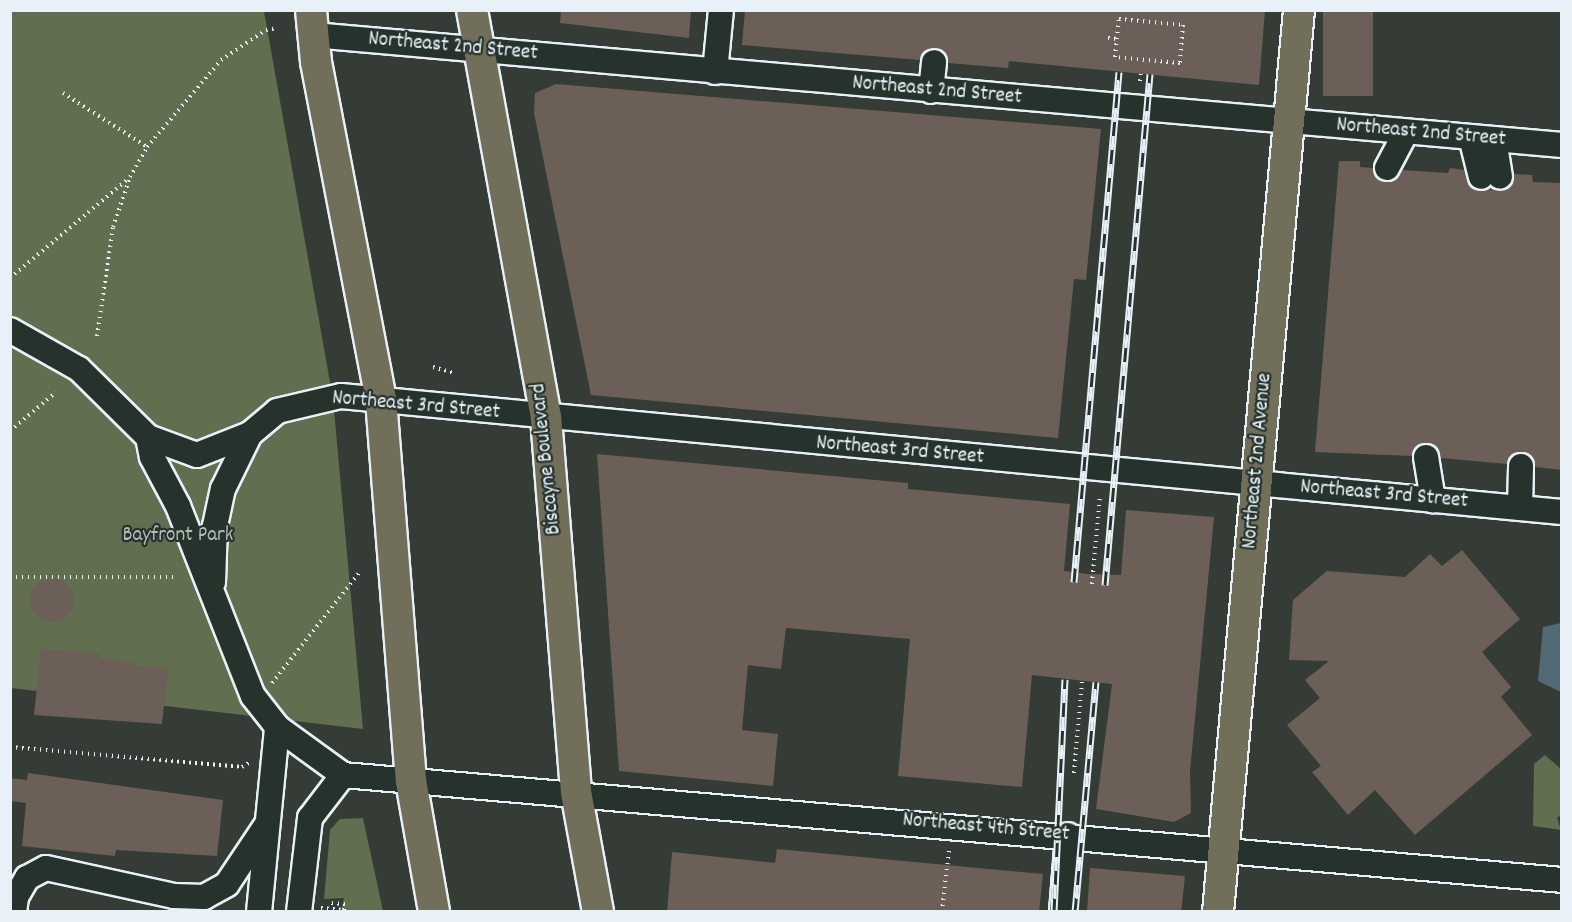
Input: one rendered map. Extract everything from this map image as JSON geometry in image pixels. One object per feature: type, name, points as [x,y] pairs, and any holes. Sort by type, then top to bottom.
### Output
[{"type":"main road","name":"Biscayne Boulevard","points":[[472,10],[476,49],[546,418],[576,792],[598,912]]},
{"type":"main road","name":"Northeast 2nd Avenue","points":[[1218,912],[1299,10]]},
{"type":"main road","points":[[312,23],[381,400],[411,782],[434,912]]},
{"type":"street","points":[[715,72],[721,10]]},
{"type":"street","name":"Northeast 2nd Street","points":[[312,23],[476,49],[715,72],[1562,145]]},
{"type":"street","points":[[931,91],[934,62]]},
{"type":"street","points":[[1379,168],[1397,131]]},
{"type":"street","points":[[1482,138],[1490,177]]},
{"type":"street","points":[[10,330],[79,369],[148,437],[152,457],[178,506],[253,696],[277,727],[343,775],[310,818],[310,910]]},
{"type":"street","name":"Northeast 3rd Street","points":[[213,591],[218,509],[231,467],[249,434],[264,419],[307,401],[341,396],[546,418],[1562,512]]},
{"type":"street","name":"Northeast 3rd Street","points":[[148,437],[171,449],[197,455],[249,434]]},
{"type":"street","points":[[1419,457],[1423,499]]},
{"type":"street","points":[[1525,508],[1528,466]]},
{"type":"street","points":[[259,912],[277,727]]},
{"type":"street","name":"Northeast 4th Street","points":[[343,775],[411,782],[576,792],[1562,880]]},
{"type":"street","points":[[14,912],[16,897],[27,878],[46,868],[174,896],[204,897],[227,884],[267,824]]},
{"type":"street","points":[[1062,912],[1068,835]]},
{"type":"path","points":[[1119,19],[1183,25],[1180,63],[1115,57],[1117,39],[1119,19]]},
{"type":"path","points":[[97,336],[107,255],[130,177],[147,147],[221,60],[266,30],[277,28]]},
{"type":"path","points":[[1108,38],[1117,39]]},
{"type":"path","points":[[1140,81],[1141,74]]},
{"type":"path","points":[[63,93],[147,147]]},
{"type":"path","points":[[10,278],[130,177]]},
{"type":"path","points":[[433,367],[454,374]]},
{"type":"path","points":[[10,431],[56,393]]},
{"type":"path","points":[[1092,584],[1100,494]]},
{"type":"path","points":[[270,686],[359,573]]},
{"type":"path","points":[[10,578],[176,577]]},
{"type":"path","points":[[1074,774],[1082,681]]},
{"type":"path","points":[[10,747],[242,767],[258,758]]},
{"type":"path","points":[[942,912],[951,825]]},
{"type":"path","points":[[310,910],[344,910],[345,904],[331,903]]},
{"type":"green space","name":"Bayfront Park","points":[[11,11],[264,11],[333,399],[363,729],[11,688]]},
{"type":"green space","points":[[1545,755],[1561,769],[1561,815],[1557,818],[1561,830],[1533,826],[1534,764]]},
{"type":"green space","points":[[363,818],[383,911],[341,911],[344,898],[324,899],[330,830],[340,819]]},
{"type":"water","points":[[1562,623],[1561,692],[1538,681],[1543,627]]},
{"type":"building","points":[[561,10],[691,10],[689,38],[560,23]]},
{"type":"building","points":[[745,10],[1265,10],[1259,85],[1009,61],[1008,68],[948,63],[943,51],[935,48],[920,60],[742,45]]},
{"type":"building","points":[[1323,10],[1373,10],[1373,96],[1323,96]]},
{"type":"building","points":[[556,84],[1101,129],[1086,280],[1074,279],[1058,438],[591,395],[534,113],[535,93]]},
{"type":"building","points":[[1339,161],[1360,161],[1360,167],[1373,168],[1375,176],[1387,182],[1402,170],[1448,173],[1450,168],[1465,170],[1470,186],[1478,191],[1508,188],[1514,174],[1532,175],[1533,182],[1562,183],[1562,470],[1535,467],[1533,459],[1522,452],[1514,454],[1507,464],[1441,458],[1437,448],[1424,443],[1412,456],[1315,452]]},
{"type":"building","points":[[597,454],[908,483],[908,489],[1070,504],[1064,571],[1087,574],[1121,575],[1126,510],[1214,517],[1190,771],[1191,813],[1174,822],[1096,809],[1112,684],[1032,675],[1022,787],[898,776],[910,639],[786,628],[781,669],[748,665],[742,730],[778,734],[773,786],[619,771]]},
{"type":"building","points":[[1462,550],[1520,619],[1482,652],[1511,687],[1501,697],[1532,735],[1415,835],[1375,790],[1348,815],[1312,772],[1321,766],[1287,725],[1320,698],[1305,680],[1329,661],[1289,660],[1293,600],[1327,571],[1405,577],[1430,554],[1442,566]]},
{"type":"building","points":[[52,578],[68,584],[74,600],[68,616],[52,622],[36,616],[30,600],[36,584]]},
{"type":"building","points":[[41,649],[100,654],[100,658],[134,662],[133,666],[168,669],[162,724],[34,715]]},
{"type":"building","points":[[28,773],[223,800],[217,856],[116,850],[115,856],[22,846],[26,803],[10,801],[10,778],[27,780]]},
{"type":"building","points":[[777,849],[1043,874],[1039,912],[667,912],[672,852],[775,863]]},
{"type":"building","points":[[1090,868],[1185,876],[1181,912],[1087,912]]},
{"type":"railway","points":[[1074,582],[1119,72]]},
{"type":"railway","points":[[1105,585],[1150,74]]},
{"type":"railway","points":[[1054,912],[1065,679]]},
{"type":"railway","points":[[1075,912],[1096,682]]}]
